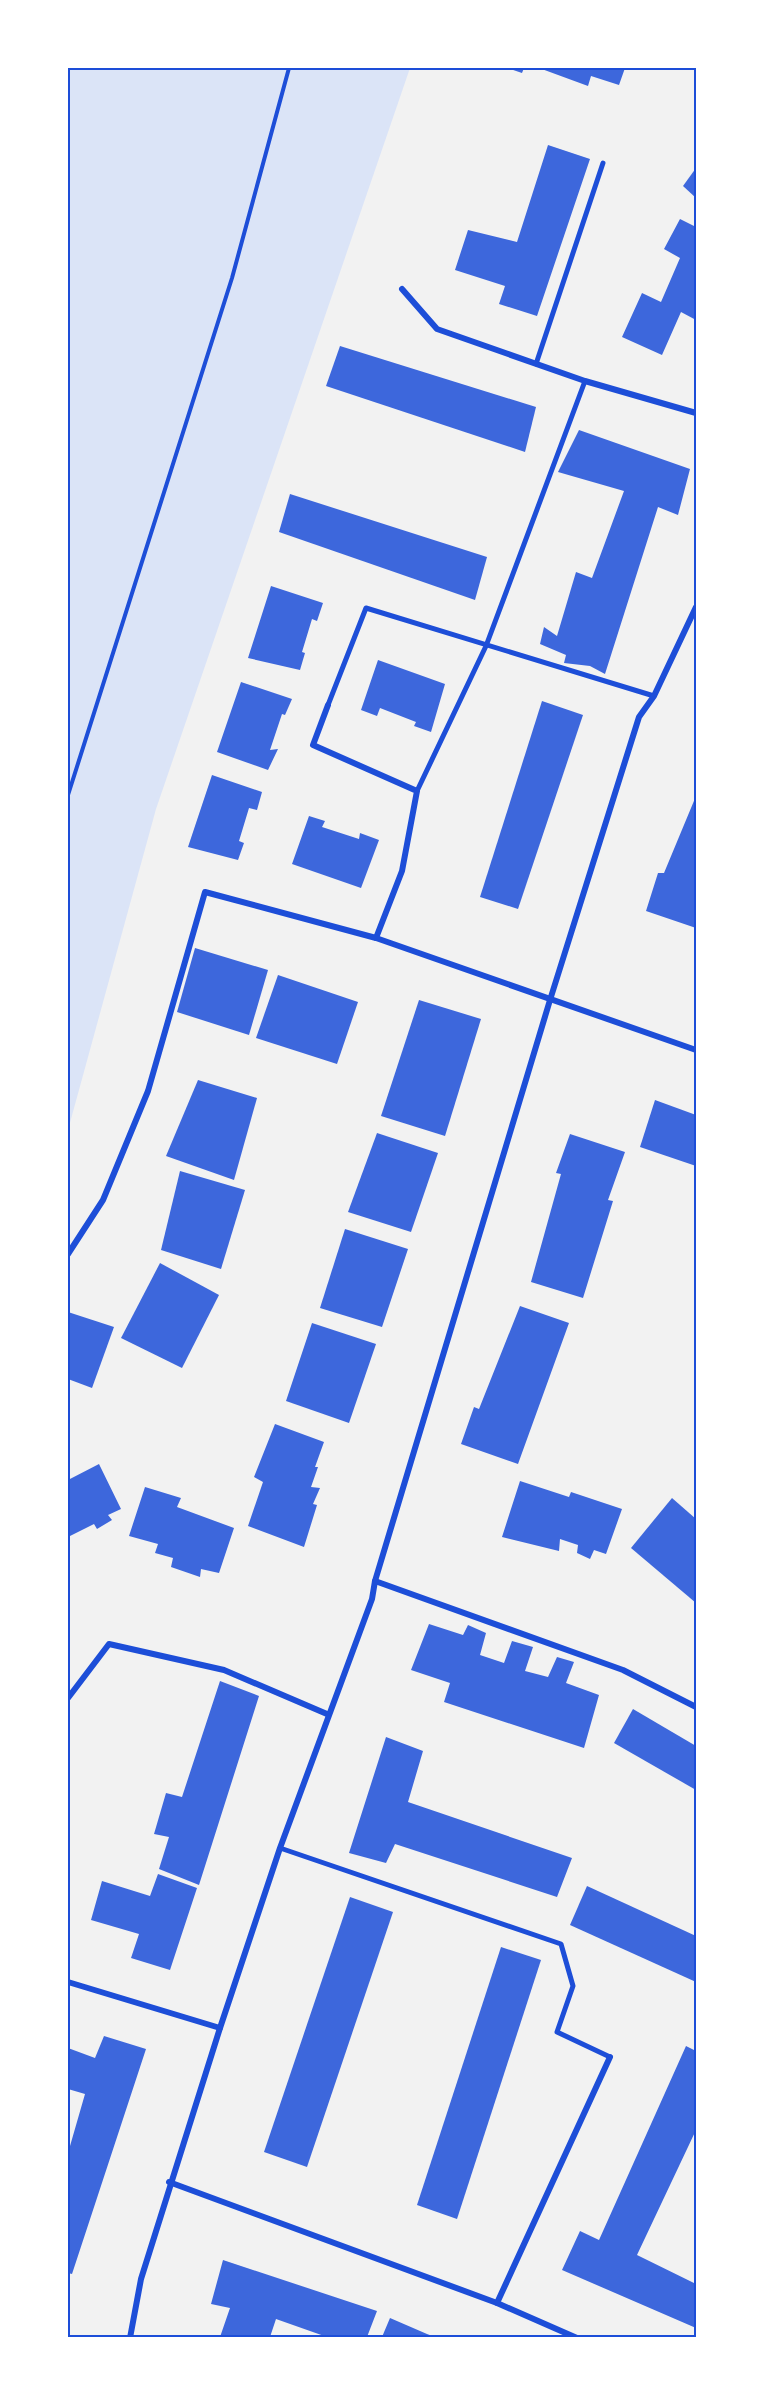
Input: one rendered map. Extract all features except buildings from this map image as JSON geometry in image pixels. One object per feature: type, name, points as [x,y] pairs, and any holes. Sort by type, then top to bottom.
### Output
[{"type":"street","points":[[536,364],[603,163]]},
{"type":"street","points":[[402,290],[437,329],[585,381],[696,413]]},
{"type":"street","points":[[376,939],[402,871],[417,790],[486,646],[585,381]]},
{"type":"street","points":[[130,2337],[141,2279],[169,2182],[280,1848],[327,1714],[372,1599],[375,1581],[550,1000],[639,717],[654,696],[696,606]]},
{"type":"street","points":[[417,790],[313,745],[366,608],[654,696]]},
{"type":"street","points":[[68,1254],[103,1200],[148,1091],[205,892],[376,939],[696,1050]]},
{"type":"street","points":[[375,1581],[623,1671],[696,1707]]},
{"type":"street","points":[[68,1698],[109,1644],[224,1670],[327,1714]]},
{"type":"street","points":[[280,1848],[561,1944],[573,1986],[557,2032],[610,2057],[497,2303]]},
{"type":"street","points":[[68,1982],[220,2028]]},
{"type":"street","points":[[169,2182],[497,2303],[577,2337]]},
{"type":"path","points":[[68,795],[232,278],[289,68]]},
{"type":"shaded area","points":[[68,68],[410,68],[156,809],[68,1130]]}]
